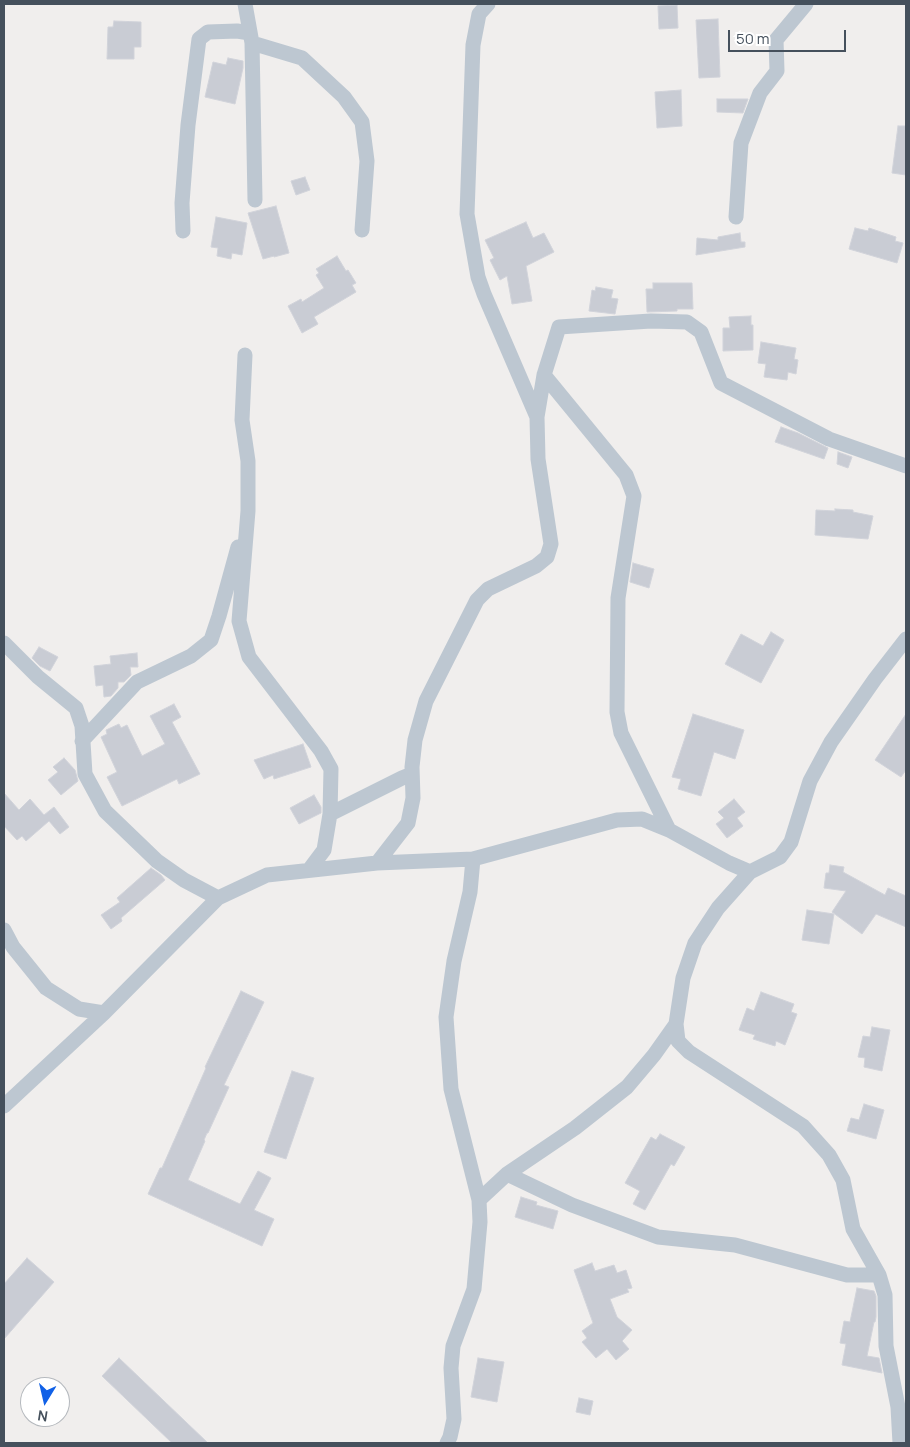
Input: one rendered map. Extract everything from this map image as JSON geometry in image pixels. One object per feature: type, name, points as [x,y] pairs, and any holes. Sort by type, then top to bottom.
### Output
[{"type":"street","points":[[245,4],[251,38],[256,200]]},
{"type":"street","points":[[488,4],[479,14],[473,45],[468,214],[478,277],[537,417]]},
{"type":"street","points":[[736,217],[741,143],[760,93],[777,71],[776,40],[806,4]]},
{"type":"street","points":[[183,232],[182,203],[188,125],[199,39],[208,32],[237,31],[302,58],[344,97],[362,122],[367,161],[362,230]]},
{"type":"street","points":[[377,863],[408,823],[413,798],[412,774],[415,740],[426,701],[477,600],[488,589],[536,566],[547,557],[551,544],[538,459],[537,417],[544,375],[560,327],[651,321],[687,322],[701,332],[721,383],[828,439],[906,466]]},
{"type":"street","points":[[245,355],[242,420],[248,461],[248,511],[239,621],[249,657],[321,751],[331,770],[330,814],[324,850],[309,870]]},
{"type":"street","points":[[544,375],[626,475],[634,496],[618,598],[617,712],[621,733],[669,830]]},
{"type":"street","points":[[82,741],[137,682],[191,656],[211,640],[248,511]]},
{"type":"street","points":[[900,1443],[898,1407],[886,1346],[885,1295],[878,1276],[853,1230],[843,1180],[829,1155],[803,1126],[688,1052],[678,1041],[676,1024],[683,978],[695,944],[718,908],[750,872],[780,857],[791,842],[810,781],[831,742],[874,678],[906,640]]},
{"type":"street","points":[[4,643],[38,676],[76,708],[82,726],[85,774],[105,811],[157,861],[184,880],[218,898]]},
{"type":"street","points":[[330,814],[412,774]]},
{"type":"street","points":[[4,1106],[104,1013],[218,898],[267,875],[377,863],[472,859],[616,820],[642,819],[669,830],[729,863],[750,872]]},
{"type":"street","points":[[447,1443],[454,1419],[451,1368],[453,1346],[474,1289],[480,1222],[479,1200],[451,1089],[446,1017],[454,961],[470,892],[472,859]]},
{"type":"street","points":[[4,930],[13,947],[46,988],[79,1009],[104,1013]]},
{"type":"street","points":[[479,1200],[508,1174],[575,1128],[627,1087],[654,1055],[676,1024]]},
{"type":"street","points":[[508,1174],[572,1205],[658,1237],[735,1245],[847,1275],[878,1276]]},
{"type":"building","points":[[677,5],[678,28],[659,29],[658,6]]},
{"type":"building","points":[[718,19],[720,77],[699,78],[696,20]]},
{"type":"building","points":[[114,21],[141,22],[141,47],[134,47],[134,59],[107,59],[108,27],[113,27]]},
{"type":"building","points":[[228,58],[243,61],[235,104],[205,97],[213,62],[226,65]]},
{"type":"building","points":[[681,90],[682,126],[657,128],[655,92]]},
{"type":"building","points":[[717,99],[748,99],[743,113],[717,112]]},
{"type":"building","points":[[898,126],[906,126],[906,175],[892,173]]},
{"type":"building","points":[[305,177],[310,190],[296,195],[291,181]]},
{"type":"building","points":[[276,206],[289,253],[263,259],[248,213]]},
{"type":"building","points":[[216,217],[247,223],[242,255],[232,253],[231,259],[217,256],[218,248],[211,247]]},
{"type":"building","points":[[526,222],[533,238],[544,233],[554,252],[526,266],[532,301],[512,304],[507,276],[500,280],[490,260],[494,258],[485,240]]},
{"type":"building","points":[[855,228],[868,231],[869,228],[896,237],[895,241],[903,243],[897,263],[849,249]]},
{"type":"building","points":[[740,233],[741,242],[745,242],[745,247],[696,255],[697,238],[718,240],[718,237]]},
{"type":"building","points":[[337,256],[356,283],[352,285],[356,292],[314,317],[318,324],[302,333],[288,306],[301,299],[302,302],[324,288],[316,275],[319,273],[316,269]]},
{"type":"building","points":[[653,283],[692,283],[693,309],[647,312],[646,289],[653,289]]},
{"type":"building","points":[[596,287],[613,290],[611,298],[618,299],[615,314],[589,311],[592,290],[595,291]]},
{"type":"building","points":[[751,316],[753,350],[723,351],[723,328],[730,328],[729,317]]},
{"type":"building","points":[[761,342],[796,348],[794,359],[798,360],[796,374],[788,372],[787,380],[764,377],[766,364],[758,363]]},
{"type":"building","points":[[781,427],[828,448],[824,459],[775,442]]},
{"type":"building","points":[[838,452],[852,457],[848,468],[837,464]]},
{"type":"building","points":[[835,509],[853,510],[853,512],[873,516],[868,539],[815,535],[816,510],[835,511]]},
{"type":"building","points":[[633,563],[654,569],[649,588],[630,582]]},
{"type":"building","points":[[771,632],[784,640],[761,683],[725,664],[741,634],[763,646]]},
{"type":"building","points":[[39,647],[58,657],[50,671],[40,666],[32,658]]},
{"type":"building","points":[[137,653],[138,667],[130,667],[131,675],[124,682],[118,682],[118,688],[111,696],[104,697],[103,685],[96,686],[94,666],[111,664],[110,656]]},
{"type":"building","points":[[174,704],[181,717],[172,722],[200,774],[179,784],[177,779],[122,806],[107,777],[117,772],[101,737],[107,734],[106,730],[119,724],[121,728],[127,725],[142,756],[165,744],[150,716]]},
{"type":"building","points":[[693,714],[744,730],[735,759],[714,752],[701,796],[678,789],[681,779],[672,777]]},
{"type":"building","points":[[906,714],[906,770],[901,777],[875,760]]},
{"type":"building","points":[[303,744],[311,767],[274,779],[273,775],[264,779],[254,760]]},
{"type":"building","points":[[64,758],[75,770],[78,781],[61,795],[48,780],[58,772],[53,767]]},
{"type":"building","points":[[4,793],[19,810],[30,799],[44,815],[54,807],[69,827],[60,834],[49,821],[26,841],[22,836],[17,840],[4,826]]},
{"type":"building","points":[[314,795],[321,807],[321,813],[299,824],[290,808]]},
{"type":"building","points":[[734,799],[745,812],[737,818],[743,826],[727,838],[716,824],[724,818],[718,812]]},
{"type":"building","points":[[830,865],[844,867],[843,872],[885,895],[888,888],[906,896],[906,927],[876,914],[862,934],[832,912],[846,891],[824,888],[826,873],[829,873]]},
{"type":"building","points":[[151,868],[165,880],[111,929],[101,915],[120,902],[117,898]]},
{"type":"building","points":[[807,910],[834,914],[829,944],[802,940]]},
{"type":"building","points":[[241,991],[264,1002],[224,1085],[229,1087],[207,1133],[188,1180],[240,1204],[258,1171],[271,1178],[254,1210],[274,1219],[262,1246],[148,1194],[160,1168],[162,1168],[205,1067]]},
{"type":"building","points":[[761,992],[794,1004],[791,1012],[797,1014],[785,1045],[776,1041],[775,1046],[753,1039],[755,1035],[739,1030],[747,1008],[754,1011]]},
{"type":"building","points":[[872,1027],[890,1030],[882,1071],[864,1067],[865,1058],[858,1057],[863,1036],[870,1037]]},
{"type":"building","points":[[292,1071],[314,1078],[286,1159],[264,1152]]},
{"type":"building","points":[[864,1104],[884,1110],[876,1139],[847,1131],[851,1118],[859,1120]]},
{"type":"building","points":[[660,1134],[685,1147],[674,1166],[671,1164],[645,1210],[633,1204],[640,1191],[625,1183],[651,1137],[656,1140]]},
{"type":"building","points":[[521,1197],[537,1202],[536,1205],[558,1211],[553,1229],[515,1217]]},
{"type":"building","points":[[27,1258],[54,1282],[4,1339],[4,1284]]},
{"type":"building","points":[[592,1263],[595,1271],[614,1265],[617,1273],[626,1270],[632,1288],[627,1289],[629,1292],[610,1299],[617,1317],[632,1330],[622,1341],[629,1349],[616,1360],[607,1349],[596,1358],[582,1342],[587,1338],[582,1331],[593,1323],[574,1270]]},
{"type":"building","points":[[857,1288],[874,1291],[876,1296],[876,1317],[867,1356],[879,1358],[882,1373],[842,1365],[846,1344],[840,1343],[844,1321],[850,1322]]},
{"type":"building","points":[[119,1358],[208,1443],[172,1443],[102,1376]]},
{"type":"building","points":[[478,1358],[504,1362],[497,1402],[471,1397]]},
{"type":"building","points":[[579,1398],[593,1401],[590,1415],[576,1412]]}]
